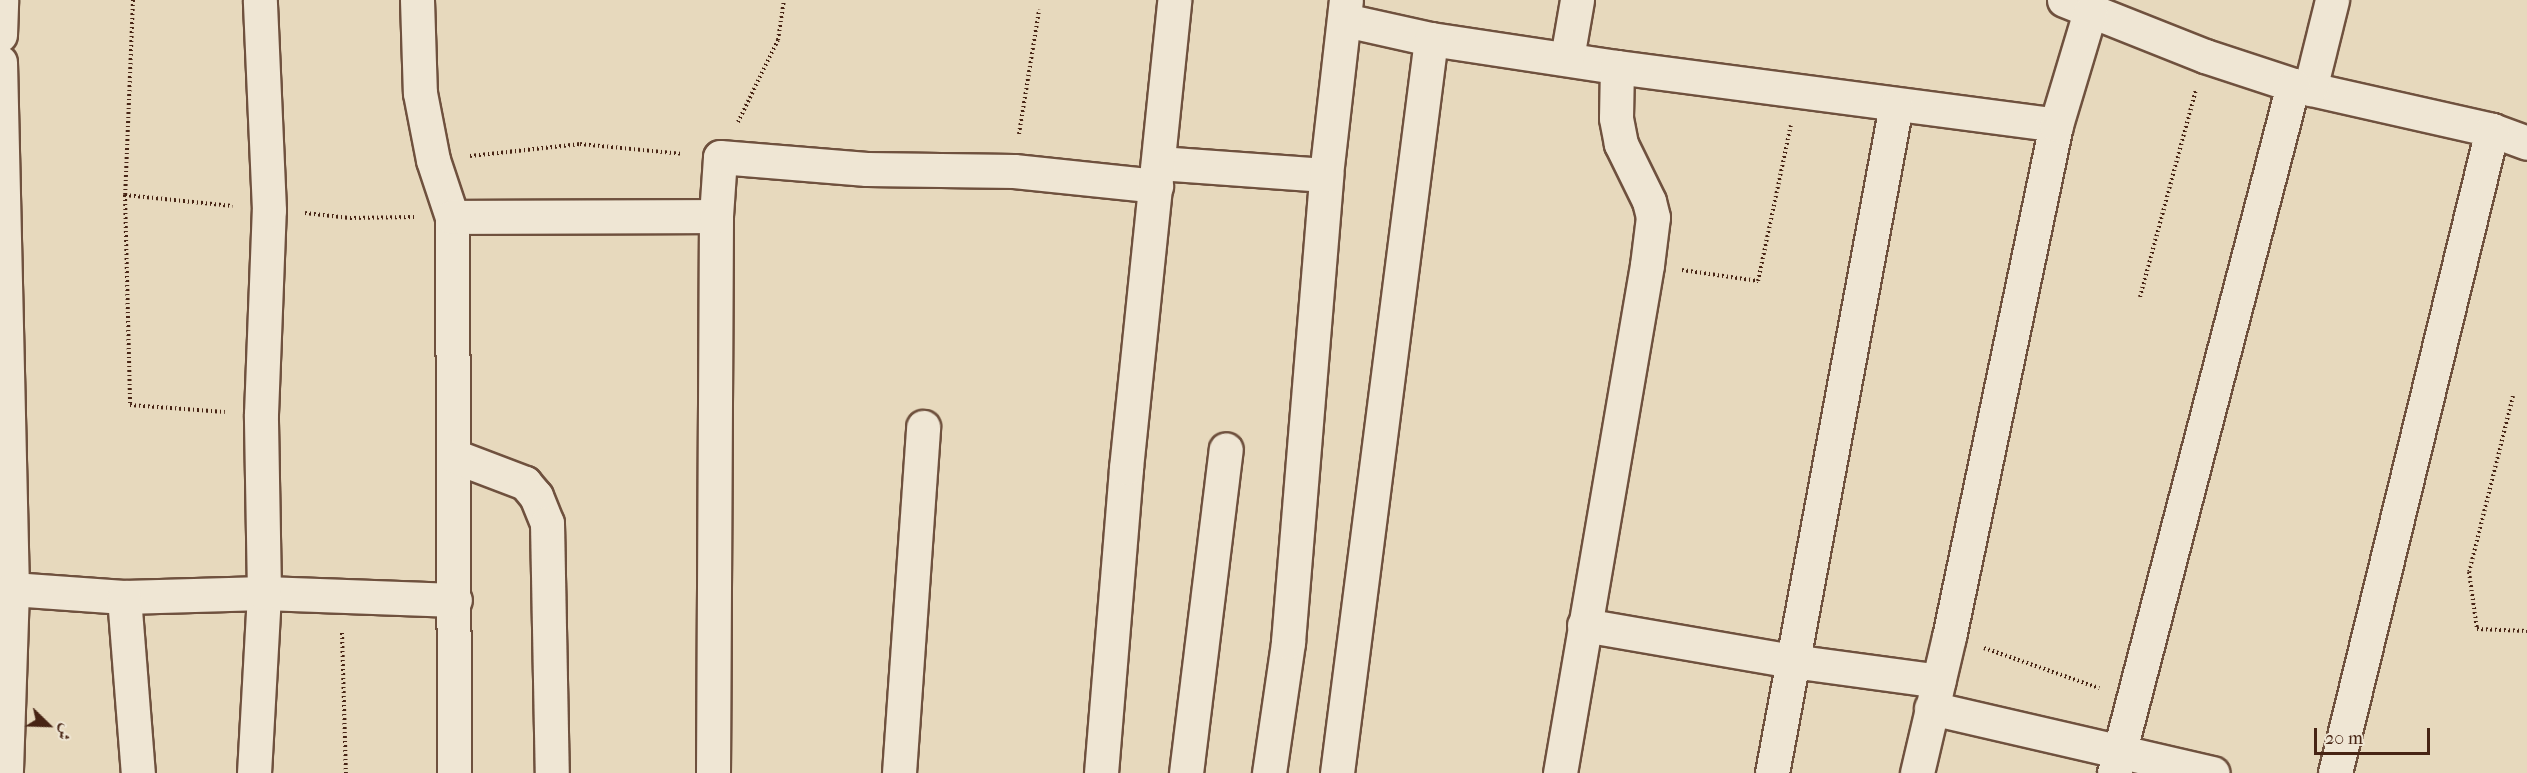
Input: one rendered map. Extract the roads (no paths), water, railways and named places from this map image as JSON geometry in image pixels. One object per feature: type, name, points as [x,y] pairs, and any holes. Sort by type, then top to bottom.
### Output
[{"type":"street","points":[[0,35],[1,0]]},
{"type":"street","points":[[254,773],[264,594],[261,414],[269,210],[260,0]]},
{"type":"street","points":[[417,0],[420,93],[433,160],[452,217],[454,773]]},
{"type":"street","points":[[1101,773],[1120,537],[1174,0]]},
{"type":"street","points":[[1567,58],[1577,0]]},
{"type":"street","points":[[2117,762],[2302,87],[2332,0]]},
{"type":"street","points":[[1917,773],[1949,637],[2056,125],[2077,6],[2205,56],[2302,87],[2492,130],[2527,143]]},
{"type":"street","points":[[1269,773],[1288,642],[1326,175],[1345,10],[1431,39],[1797,92],[2056,125]]},
{"type":"street","points":[[1336,773],[1431,39]]},
{"type":"street","points":[[0,62],[6,531],[12,589],[6,773]]},
{"type":"street","points":[[1560,773],[1647,265],[1653,217],[1648,201],[1621,144],[1616,118],[1617,67]]},
{"type":"street","points":[[1772,773],[1896,105]]},
{"type":"street","points":[[2335,773],[2492,130]]},
{"type":"street","points":[[713,773],[716,216],[720,157],[867,169],[1326,175]]},
{"type":"street","points":[[452,217],[716,216]]},
{"type":"street","points":[[898,773],[923,427]]},
{"type":"street","points":[[1186,773],[1226,449]]},
{"type":"street","points":[[454,456],[525,483],[536,496],[547,523],[552,773]]},
{"type":"street","points":[[12,589],[124,597],[264,594],[455,600]]},
{"type":"street","points":[[124,597],[138,773]]},
{"type":"street","points":[[1584,624],[1792,661],[1935,695],[2117,762],[2214,773]]}]
